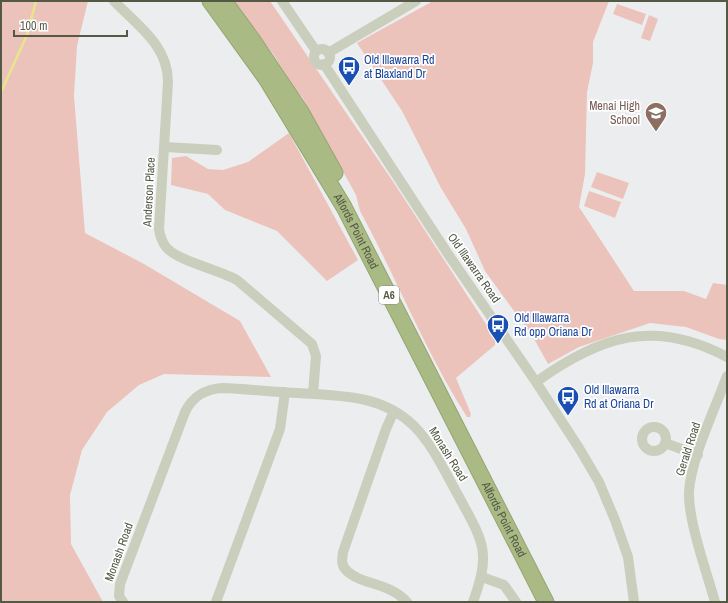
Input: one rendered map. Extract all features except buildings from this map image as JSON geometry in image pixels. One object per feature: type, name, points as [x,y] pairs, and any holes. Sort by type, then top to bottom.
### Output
[{"type":"highway","name":"Alfords Point Road","points":[[210,1],[267,80],[344,207],[546,602]]},
{"type":"highway","name":"Alfords Point Road","points":[[224,1],[252,39],[301,112],[340,183],[555,602]]},
{"type":"street","name":"Anderson Place","points":[[114,1],[156,44],[165,58],[168,82],[159,229],[162,241],[166,247],[175,254],[225,273],[237,280],[309,340],[316,356],[313,394]]},
{"type":"street","points":[[282,1],[316,51],[314,60],[317,63],[324,64],[329,60],[328,53],[323,49],[316,51]]},
{"type":"street","points":[[328,53],[416,1]]},
{"type":"street","name":"Old Illawarra Road","points":[[324,64],[448,254],[536,382],[579,448],[599,482],[615,520],[628,557],[634,602]]},
{"type":"street","points":[[165,147],[218,150]]},
{"type":"street","points":[[536,382],[591,349],[610,341],[631,337],[654,336],[685,339],[727,357]]},
{"type":"street","name":"Gerald Road","points":[[714,602],[691,514],[689,494],[691,474],[727,376]]},
{"type":"street","name":"Monash Road","points":[[123,602],[119,596],[120,584],[185,412],[191,402],[205,391],[216,388],[364,398],[394,411],[414,426],[426,440],[478,533],[483,549],[484,565],[482,577],[473,602]]},
{"type":"street","points":[[216,602],[280,429],[285,392]]},
{"type":"street","points":[[394,411],[386,429],[342,558],[343,567],[354,576],[394,591],[407,602]]},
{"type":"street","points":[[666,443],[698,455]]},
{"type":"street","points":[[482,577],[504,585],[509,589],[516,602]]},
{"type":"shaded area","points":[[1,1],[88,1],[77,46],[74,96],[85,233],[144,264],[240,321],[271,377],[164,374],[139,385],[107,412],[82,450],[70,495],[71,544],[103,602],[1,602]]},
{"type":"shaded area","points":[[232,1],[270,1],[394,183],[495,338],[495,345],[456,378],[471,414],[470,417],[467,417],[438,367],[360,211],[356,195],[302,97],[297,92],[273,54]]},
{"type":"shaded area","points":[[433,1],[609,1],[593,42],[593,63],[587,92],[585,174],[579,207],[634,291],[684,291],[706,299],[713,283],[727,285],[727,340],[719,339],[686,327],[650,323],[579,347],[548,364],[533,337],[485,271],[466,229],[441,188],[402,111],[357,43]]},
{"type":"shaded area","points":[[617,4],[646,14],[642,25],[613,14]]},
{"type":"shaded area","points":[[649,15],[658,19],[650,41],[641,38]]},
{"type":"shaded area","points":[[289,133],[358,260],[327,281],[277,231],[225,210],[208,194],[171,185],[172,158],[186,156],[208,169],[223,170],[248,162]]},
{"type":"shaded area","points":[[597,172],[629,183],[623,199],[591,187]]},
{"type":"shaded area","points":[[589,191],[621,202],[615,218],[584,206]]},
{"type":"waterway","points":[[1,92],[27,35],[36,1]]},
{"type":"place","name":"Old Illawarra Rd at Blaxland Dr","points":[[349,86]]},
{"type":"place","name":"Menai High School","points":[[656,132]]},
{"type":"place","name":"Old Illawarra Rd opp Oriana Dr","points":[[498,344]]},
{"type":"place","name":"Old Illawarra Rd at Oriana Dr","points":[[568,416]]}]
